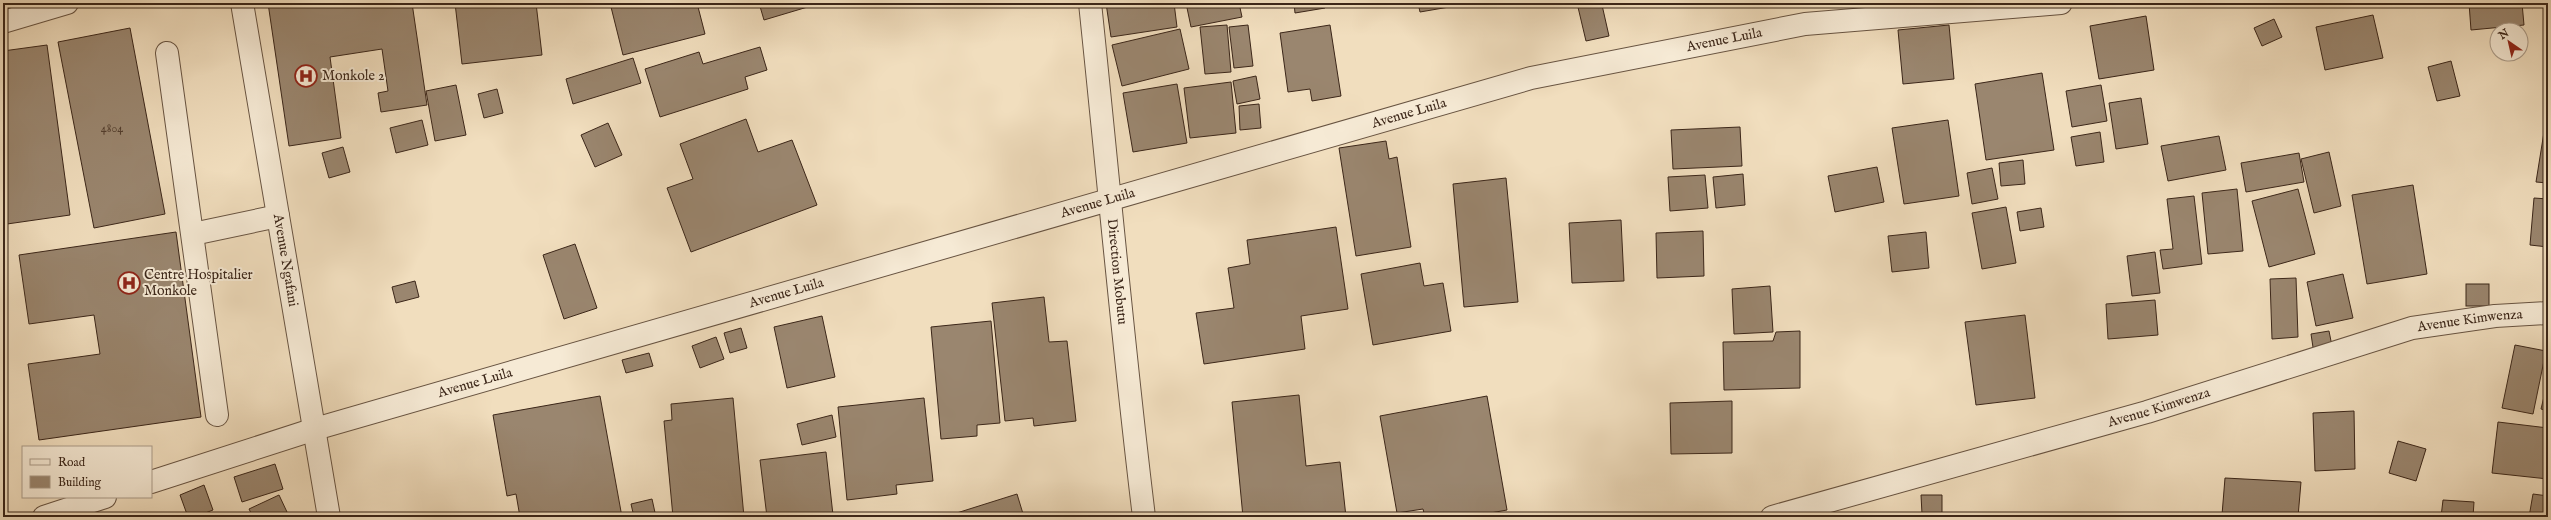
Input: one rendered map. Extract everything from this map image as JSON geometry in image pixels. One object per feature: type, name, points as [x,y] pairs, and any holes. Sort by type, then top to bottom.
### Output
[{"type":"street","points":[[3,22],[67,3]]},
{"type":"street","name":"Avenue Ngafani","points":[[242,3],[329,517]]},
{"type":"street","name":"Direction Mobutu","points":[[1090,3],[1111,201],[1123,344],[1144,517]]},
{"type":"street","name":"Avenue Luila","points":[[152,482],[315,429],[1111,201],[1531,78],[1805,24],[2061,3]]},
{"type":"street","points":[[167,53],[217,415]]},
{"type":"street","points":[[193,234],[278,216]]},
{"type":"street","name":"Avenue Kimwenza","points":[[1772,517],[2146,412],[2412,328],[2495,316],[2548,313]]},
{"type":"street","points":[[44,517],[102,498]]},
{"type":"building","name":"Monkole 2","points":[[268,3],[412,3],[427,105],[381,112],[378,93],[388,91],[382,49],[330,57],[341,138],[289,146]]},
{"type":"building","points":[[455,3],[536,3],[542,55],[462,64]]},
{"type":"building","points":[[610,3],[697,3],[705,34],[623,55]]},
{"type":"building","points":[[759,3],[821,3],[764,20]]},
{"type":"building","points":[[1106,3],[1174,3],[1177,27],[1111,37]]},
{"type":"building","points":[[1186,3],[1239,3],[1242,17],[1191,27]]},
{"type":"building","points":[[1294,3],[1324,3],[1325,8],[1295,13]]},
{"type":"building","points":[[1418,3],[1454,3],[1455,6],[1420,12]]},
{"type":"building","points":[[1506,3],[1526,3],[1507,7]]},
{"type":"building","points":[[1577,3],[1612,3],[1602,5],[1609,36],[1586,41]]},
{"type":"building","points":[[2469,3],[2522,3],[2524,22],[2489,22],[2489,28],[2471,30]]},
{"type":"building","points":[[2373,15],[2383,58],[2325,70],[2316,27]]},
{"type":"building","points":[[2146,16],[2154,70],[2099,79],[2090,26]]},
{"type":"building","points":[[2274,19],[2282,37],[2262,46],[2254,28]]},
{"type":"building","points":[[1227,25],[1231,72],[1205,74],[1200,27]]},
{"type":"building","points":[[1248,25],[1253,66],[1234,68],[1229,27]]},
{"type":"building","points":[[1330,25],[1341,96],[1312,101],[1310,89],[1288,92],[1280,33]]},
{"type":"building","points":[[1949,25],[1954,79],[1903,84],[1898,30]]},
{"type":"building","points":[[130,28],[165,214],[94,228],[58,42]]},
{"type":"building","points":[[1180,29],[1189,69],[1122,86],[1112,45]]},
{"type":"building","points":[[47,45],[70,215],[7,224],[3,197],[3,51]]},
{"type":"building","points":[[760,47],[767,70],[745,77],[748,89],[660,117],[645,69],[699,52],[703,64]]},
{"type":"building","points":[[633,58],[641,83],[573,104],[566,79]]},
{"type":"building","points":[[2451,61],[2460,96],[2437,101],[2428,67]]},
{"type":"building","points":[[2042,73],[2054,150],[1986,160],[1975,84]]},
{"type":"building","points":[[1256,76],[1260,99],[1237,104],[1233,81]]},
{"type":"building","points":[[1231,82],[1236,133],[1190,138],[1184,88]]},
{"type":"building","points":[[1177,84],[1187,143],[1133,152],[1123,93]]},
{"type":"building","points":[[456,85],[466,135],[435,141],[426,91]]},
{"type":"building","points":[[2101,85],[2107,121],[2072,127],[2066,91]]},
{"type":"building","points":[[497,89],[503,113],[484,118],[478,94]]},
{"type":"building","points":[[2141,98],[2148,144],[2116,149],[2109,103]]},
{"type":"building","points":[[1259,104],[1261,128],[1240,130],[1239,106]]},
{"type":"building","points":[[746,119],[758,152],[792,140],[817,205],[691,252],[667,188],[693,179],[680,144]]},
{"type":"building","points":[[422,120],[428,145],[396,153],[390,128]]},
{"type":"building","points":[[1948,120],[1959,196],[1904,204],[1892,128]]},
{"type":"building","points":[[608,123],[622,155],[595,167],[581,135]]},
{"type":"building","points":[[1740,127],[1742,166],[1673,169],[1671,130]]},
{"type":"building","points":[[2100,132],[2104,162],[2076,166],[2071,137]]},
{"type":"building","points":[[2544,132],[2548,133],[2548,183],[2536,182]]},
{"type":"building","points":[[2219,136],[2226,170],[2168,181],[2161,146]]},
{"type":"building","points":[[1386,141],[1389,159],[1397,157],[1411,247],[1356,256],[1339,148]]},
{"type":"building","points":[[343,147],[350,172],[329,178],[322,153]]},
{"type":"building","points":[[2329,152],[2341,206],[2314,213],[2301,159]]},
{"type":"building","points":[[2299,153],[2304,182],[2246,192],[2241,163]]},
{"type":"building","points":[[2023,160],[2025,184],[2001,186],[1999,163]]},
{"type":"building","points":[[1877,167],[1884,202],[1835,212],[1828,176]]},
{"type":"building","points":[[1992,168],[1998,199],[1972,204],[1967,173]]},
{"type":"building","points":[[1743,174],[1745,205],[1716,208],[1713,177]]},
{"type":"building","points":[[1705,175],[1708,208],[1670,211],[1668,177]]},
{"type":"building","points":[[1506,178],[1518,302],[1464,307],[1453,184]]},
{"type":"building","points":[[2413,185],[2427,274],[2367,284],[2352,195]]},
{"type":"building","points":[[2237,189],[2243,251],[2208,254],[2202,193]]},
{"type":"building","points":[[2298,189],[2315,254],[2269,267],[2252,201]]},
{"type":"building","points":[[2194,196],[2202,264],[2163,269],[2160,250],[2173,249],[2167,199]]},
{"type":"building","points":[[2534,198],[2548,199],[2548,247],[2530,245]]},
{"type":"building","points":[[2006,207],[2016,263],[1982,269],[1972,213]]},
{"type":"building","points":[[2041,208],[2044,227],[2020,231],[2017,212]]},
{"type":"building","points":[[1621,220],[1624,281],[1572,283],[1569,223]]},
{"type":"building","points":[[1336,227],[1348,309],[1301,316],[1305,349],[1204,364],[1196,313],[1234,308],[1228,268],[1250,264],[1247,240]]},
{"type":"building","points":[[1703,231],[1704,276],[1657,278],[1656,233]]},
{"type":"building","points":[[176,232],[201,417],[39,440],[28,364],[100,354],[94,315],[29,324],[19,255]]},
{"type":"building","points":[[1926,232],[1929,268],[1892,272],[1888,236]]},
{"type":"building","points":[[575,244],[597,308],[564,319],[543,255]]},
{"type":"building","points":[[2155,252],[2160,293],[2132,296],[2127,256]]},
{"type":"building","points":[[1420,263],[1424,286],[1443,283],[1451,331],[1373,345],[1361,274]]},
{"type":"building","points":[[2343,274],[2353,318],[2316,326],[2307,282]]},
{"type":"building","points":[[2296,278],[2298,337],[2272,339],[2270,279]]},
{"type":"building","points":[[415,281],[419,297],[396,303],[392,287]]},
{"type":"building","points":[[2466,284],[2489,284],[2489,306],[2466,306]]},
{"type":"building","points":[[1770,286],[1773,332],[1734,334],[1732,289]]},
{"type":"building","points":[[1044,297],[1049,342],[1067,341],[1076,421],[1034,426],[1033,418],[1005,421],[992,303]]},
{"type":"building","points":[[2155,300],[2158,335],[2108,339],[2106,304]]},
{"type":"building","points":[[2025,315],[2035,398],[1976,405],[1965,322]]},
{"type":"building","points":[[822,316],[835,377],[787,388],[774,327]]},
{"type":"building","points":[[991,321],[1000,423],[977,425],[977,436],[941,439],[931,327]]},
{"type":"building","points":[[741,328],[747,348],[730,353],[724,333]]},
{"type":"building","points":[[1800,331],[1800,388],[1724,390],[1723,342],[1773,341],[1776,332]]},
{"type":"building","points":[[2329,331],[2333,351],[2314,354],[2311,334]]},
{"type":"building","points":[[716,337],[724,359],[700,368],[692,346]]},
{"type":"building","points":[[2515,345],[2546,351],[2533,414],[2502,408]]},
{"type":"building","points":[[649,353],[653,366],[626,373],[622,360]]},
{"type":"building","points":[[2548,380],[2548,411],[2541,409]]},
{"type":"building","points":[[1299,395],[1306,466],[1340,462],[1346,517],[1243,517],[1232,402]]},
{"type":"building","points":[[600,396],[622,517],[520,517],[516,494],[507,496],[493,415]]},
{"type":"building","points":[[1487,396],[1507,510],[1468,517],[1425,517],[1423,509],[1397,513],[1380,416]]},
{"type":"building","points":[[733,398],[744,517],[673,517],[664,421],[672,420],[671,404]]},
{"type":"building","points":[[924,398],[933,481],[896,485],[897,494],[847,500],[838,407]]},
{"type":"building","points":[[1732,401],[1732,453],[1671,454],[1670,403]]},
{"type":"building","points":[[2354,411],[2355,469],[2315,471],[2313,413]]},
{"type":"building","points":[[832,415],[836,437],[802,445],[797,424]]},
{"type":"building","points":[[2498,422],[2548,428],[2548,479],[2492,473]]},
{"type":"building","points":[[2398,441],[2426,449],[2416,481],[2389,473]]},
{"type":"building","points":[[826,452],[833,515],[767,517],[760,460]]},
{"type":"building","points":[[275,464],[283,489],[242,502],[234,477]]},
{"type":"building","points":[[2225,478],[2301,482],[2298,517],[2222,515]]},
{"type":"building","points":[[204,485],[213,510],[195,517],[188,517],[180,495]]},
{"type":"building","points":[[1017,494],[1024,517],[944,517]]},
{"type":"building","points":[[2533,494],[2548,496],[2548,517],[2529,517]]},
{"type":"building","points":[[279,495],[287,512],[278,517],[253,517],[249,509]]},
{"type":"building","points":[[1921,495],[1942,495],[1942,513],[1922,514]]},
{"type":"building","points":[[652,499],[656,517],[634,517],[631,504]]},
{"type":"building","points":[[2443,500],[2474,502],[2473,517],[2441,517]]},
{"type":"place","name":"Monkole 2","points":[[306,76]]},
{"type":"place","name":"Centre Hospitalier Monkole","points":[[129,283]]}]
